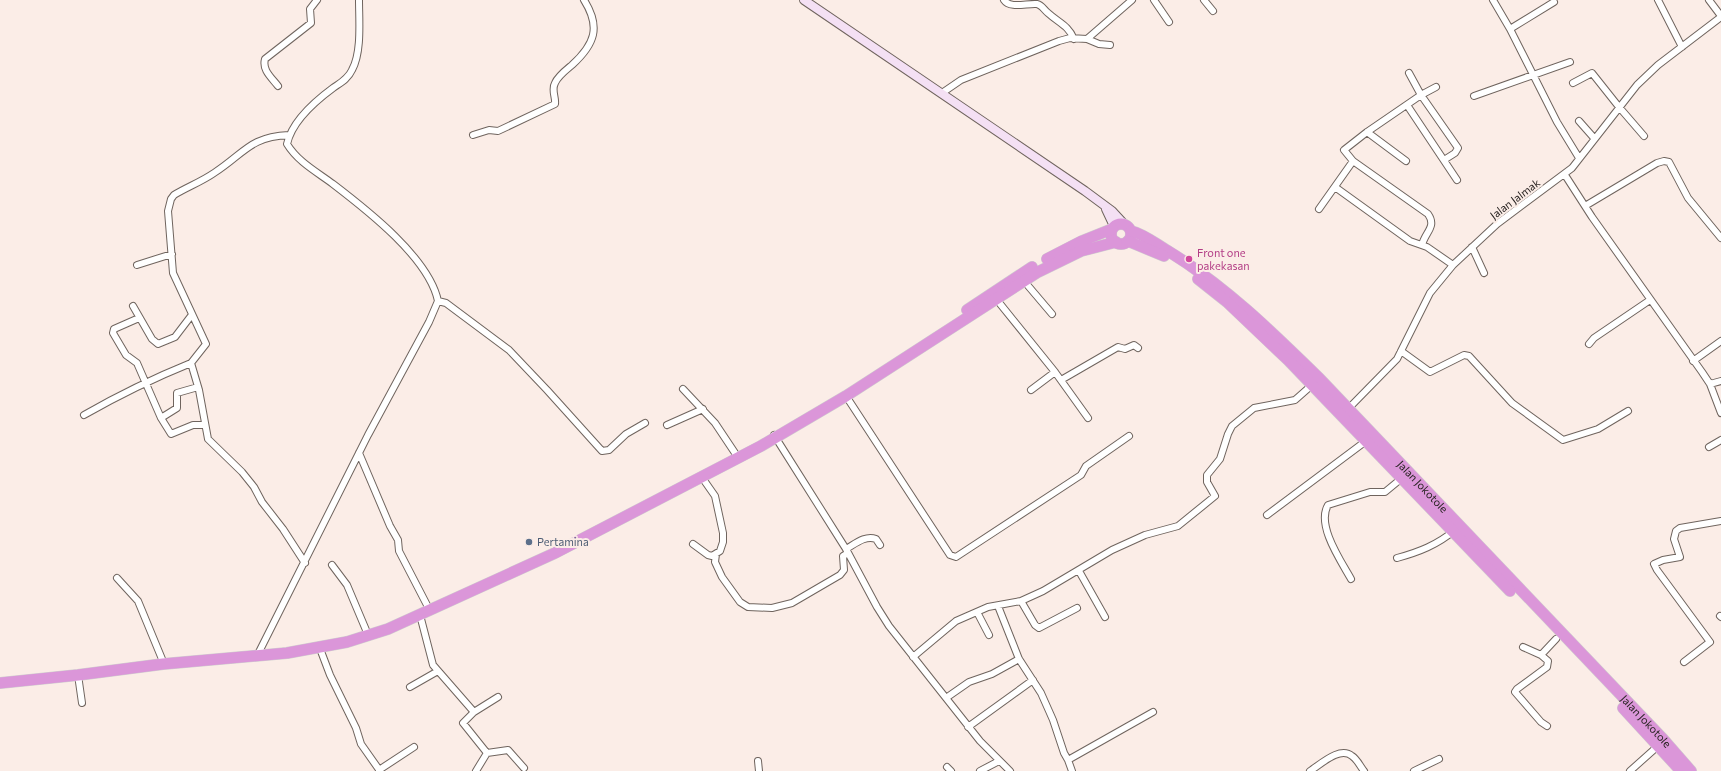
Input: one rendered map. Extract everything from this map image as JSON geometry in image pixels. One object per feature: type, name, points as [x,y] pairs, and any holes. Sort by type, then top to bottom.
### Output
[{"type":"highway","points":[[319,645],[366,630],[428,607],[553,549],[735,454],[775,436],[945,329],[997,300],[1057,262],[1075,254],[1116,242],[1112,236],[1122,230]]},
{"type":"highway","points":[[0,683],[78,676],[163,664],[258,654],[368,636],[420,615],[555,553],[701,476],[846,396],[1032,268],[1082,241],[1122,230]]},
{"type":"highway","name":"Jalan Jokotole","points":[[1122,230],[1164,256],[1206,285],[1246,319],[1312,385],[1345,412],[1366,441],[1402,478],[1424,495]]},
{"type":"highway","name":"Jalan Jokotole","points":[[1122,230],[1142,235],[1224,289],[1287,347],[1345,412],[1456,529],[1556,639],[1658,746],[1686,770]]},
{"type":"highway","name":"Jalan Jokotole","points":[[1456,529],[1663,739],[1686,770]]},
{"type":"highway","points":[[0,678],[162,659],[258,654]]},
{"type":"main road","points":[[804,0],[1104,205],[1122,230]]},
{"type":"street","points":[[278,86],[266,70],[264,64],[265,59],[311,23],[310,9],[318,0]]},
{"type":"street","points":[[359,0],[358,42],[353,68],[347,78],[326,94],[303,116],[289,135],[287,144],[293,153],[354,200],[410,251],[431,284],[438,300],[446,303],[509,350],[548,390],[602,451],[610,450],[626,434],[645,423]]},
{"type":"street","points":[[473,135],[489,130],[498,131],[555,104],[553,87],[556,81],[580,57],[594,34],[594,20],[584,0]]},
{"type":"street","points":[[1004,0],[1011,5],[1038,4],[1042,6],[1048,13],[1070,29],[1074,38]]},
{"type":"street","points":[[1087,39],[1132,0]]},
{"type":"street","points":[[1154,0],[1169,22]]},
{"type":"street","points":[[1204,0],[1213,11]]},
{"type":"street","points":[[1493,0],[1510,29],[1557,122],[1579,158]]},
{"type":"street","points":[[1658,0],[1682,47]]},
{"type":"street","points":[[1709,0],[1721,16]]},
{"type":"street","points":[[1510,29],[1554,2]]},
{"type":"street","name":"Jalan Jalmak","points":[[1345,412],[1385,373],[1401,351],[1416,318],[1430,293],[1452,265],[1497,224],[1565,174],[1637,85],[1721,16]]},
{"type":"street","points":[[942,93],[961,80],[1059,41],[1074,38],[1087,39],[1098,44],[1110,45]]},
{"type":"street","points":[[1474,96],[1532,74],[1570,62]]},
{"type":"street","points":[[1572,83],[1591,72],[1618,107],[1644,136]]},
{"type":"street","points":[[1409,73],[1421,95],[1458,148],[1455,153],[1444,160]]},
{"type":"street","points":[[1422,245],[1423,240],[1432,225],[1432,220],[1428,214],[1353,161],[1344,150],[1406,105],[1436,87]]},
{"type":"street","points":[[1406,105],[1457,180]]},
{"type":"street","points":[[1579,121],[1594,138]]},
{"type":"street","points":[[1367,132],[1406,161]]},
{"type":"street","points":[[84,415],[145,382],[191,363],[206,344],[191,316],[173,273],[168,211],[171,199],[216,172],[255,142],[271,136],[289,135]]},
{"type":"street","points":[[1319,209],[1353,161]]},
{"type":"street","points":[[1585,206],[1657,163],[1664,161],[1669,162],[1688,198],[1721,238]]},
{"type":"street","points":[[1565,174],[1585,206],[1710,384],[1721,412]]},
{"type":"street","points":[[1335,186],[1410,241],[1422,245],[1452,265]]},
{"type":"street","points":[[1472,247],[1484,273]]},
{"type":"street","points":[[137,265],[172,254]]},
{"type":"street","points":[[1024,282],[1052,314]]},
{"type":"street","points":[[258,654],[359,453],[429,322],[438,300]]},
{"type":"street","points":[[997,300],[1055,372],[1088,418]]},
{"type":"street","points":[[1589,344],[1594,338],[1650,300]]},
{"type":"street","points":[[133,306],[152,339],[158,344],[174,337],[191,316]]},
{"type":"street","points":[[139,318],[114,329],[113,331],[126,355],[137,362],[161,418],[171,434],[193,425],[204,425]]},
{"type":"street","points":[[1693,361],[1721,342]]},
{"type":"street","points":[[1061,380],[1118,347],[1125,349],[1134,345],[1138,348]]},
{"type":"street","points":[[1401,351],[1430,372],[1464,355],[1469,356],[1512,403],[1563,440],[1598,429],[1628,411]]},
{"type":"street","points":[[191,363],[198,387],[204,425],[208,439],[242,472],[254,487],[262,502],[283,529],[304,563]]},
{"type":"street","points":[[1032,390],[1055,372]]},
{"type":"street","points":[[1710,384],[1721,381]]},
{"type":"street","points":[[913,656],[956,622],[977,612],[1021,601],[1044,591],[1102,556],[1145,535],[1182,524],[1215,496],[1207,482],[1207,474],[1220,459],[1232,426],[1254,408],[1295,400],[1312,385]]},
{"type":"street","points":[[161,418],[177,408],[176,393],[198,387]]},
{"type":"street","points":[[683,389],[715,423],[735,454]]},
{"type":"street","points":[[846,396],[945,548],[953,557],[956,557],[1081,475],[1086,466],[1129,436]]},
{"type":"street","points":[[667,425],[703,409]]},
{"type":"street","points":[[775,436],[847,551],[876,608],[968,727],[1010,771]]},
{"type":"street","points":[[1709,447],[1721,440]]},
{"type":"street","points":[[1267,515],[1366,441]]},
{"type":"street","points":[[359,453],[390,526],[394,531],[399,551],[428,607]]},
{"type":"street","points":[[694,544],[708,555],[716,554],[720,551],[723,542],[723,533],[715,496],[701,476]]},
{"type":"street","points":[[1350,579],[1327,533],[1325,510],[1328,505],[1370,492],[1385,492],[1402,478]]},
{"type":"street","points":[[1684,662],[1710,642],[1654,564],[1663,560],[1680,557],[1674,539],[1676,531],[1680,528],[1721,521]]},
{"type":"street","points":[[1397,558],[1420,552],[1435,545],[1456,529]]},
{"type":"street","points":[[716,554],[715,562],[720,573],[740,602],[748,607],[772,608],[792,603],[840,575],[844,570],[843,556],[847,551],[862,540],[873,538],[876,539],[880,545]]},
{"type":"street","points":[[332,565],[347,585],[366,630]]},
{"type":"street","points":[[1079,571],[1105,617]]},
{"type":"street","points":[[117,578],[138,600],[162,659]]},
{"type":"street","points":[[1021,601],[1035,625],[1039,628],[1077,608]]},
{"type":"street","points":[[998,606],[1019,659],[1041,692],[1072,771]]},
{"type":"street","points":[[977,612],[989,635]]},
{"type":"street","points":[[420,615],[433,665],[474,712]]},
{"type":"street","points":[[1541,654],[1556,639]]},
{"type":"street","points":[[319,645],[361,744],[379,770],[414,747]]},
{"type":"street","points":[[1523,647],[1541,654],[1548,661],[1547,667],[1515,692],[1547,726]]},
{"type":"street","points":[[946,698],[969,682],[992,674],[1019,659]]},
{"type":"street","points":[[410,688],[438,671]]},
{"type":"street","points":[[78,676],[82,703]]},
{"type":"street","points":[[968,727],[1033,680]]},
{"type":"street","points":[[487,753],[463,723],[474,712],[498,697]]},
{"type":"street","points":[[1068,760],[1154,712]]},
{"type":"street","points":[[1630,771],[1658,746]]},
{"type":"street","points":[[487,753],[508,750],[524,768]]},
{"type":"street","points":[[1310,771],[1336,754],[1344,752],[1354,756],[1364,771]]},
{"type":"street","points":[[476,771],[487,753]]},
{"type":"street","points":[[1414,771],[1439,759]]},
{"type":"street","points":[[758,760],[759,771]]},
{"type":"street","points":[[980,771],[999,760]]},
{"type":"place","name":"Front one pakekasan","points":[[1189,259]]},
{"type":"place","name":"Pertamina","points":[[529,542]]}]
